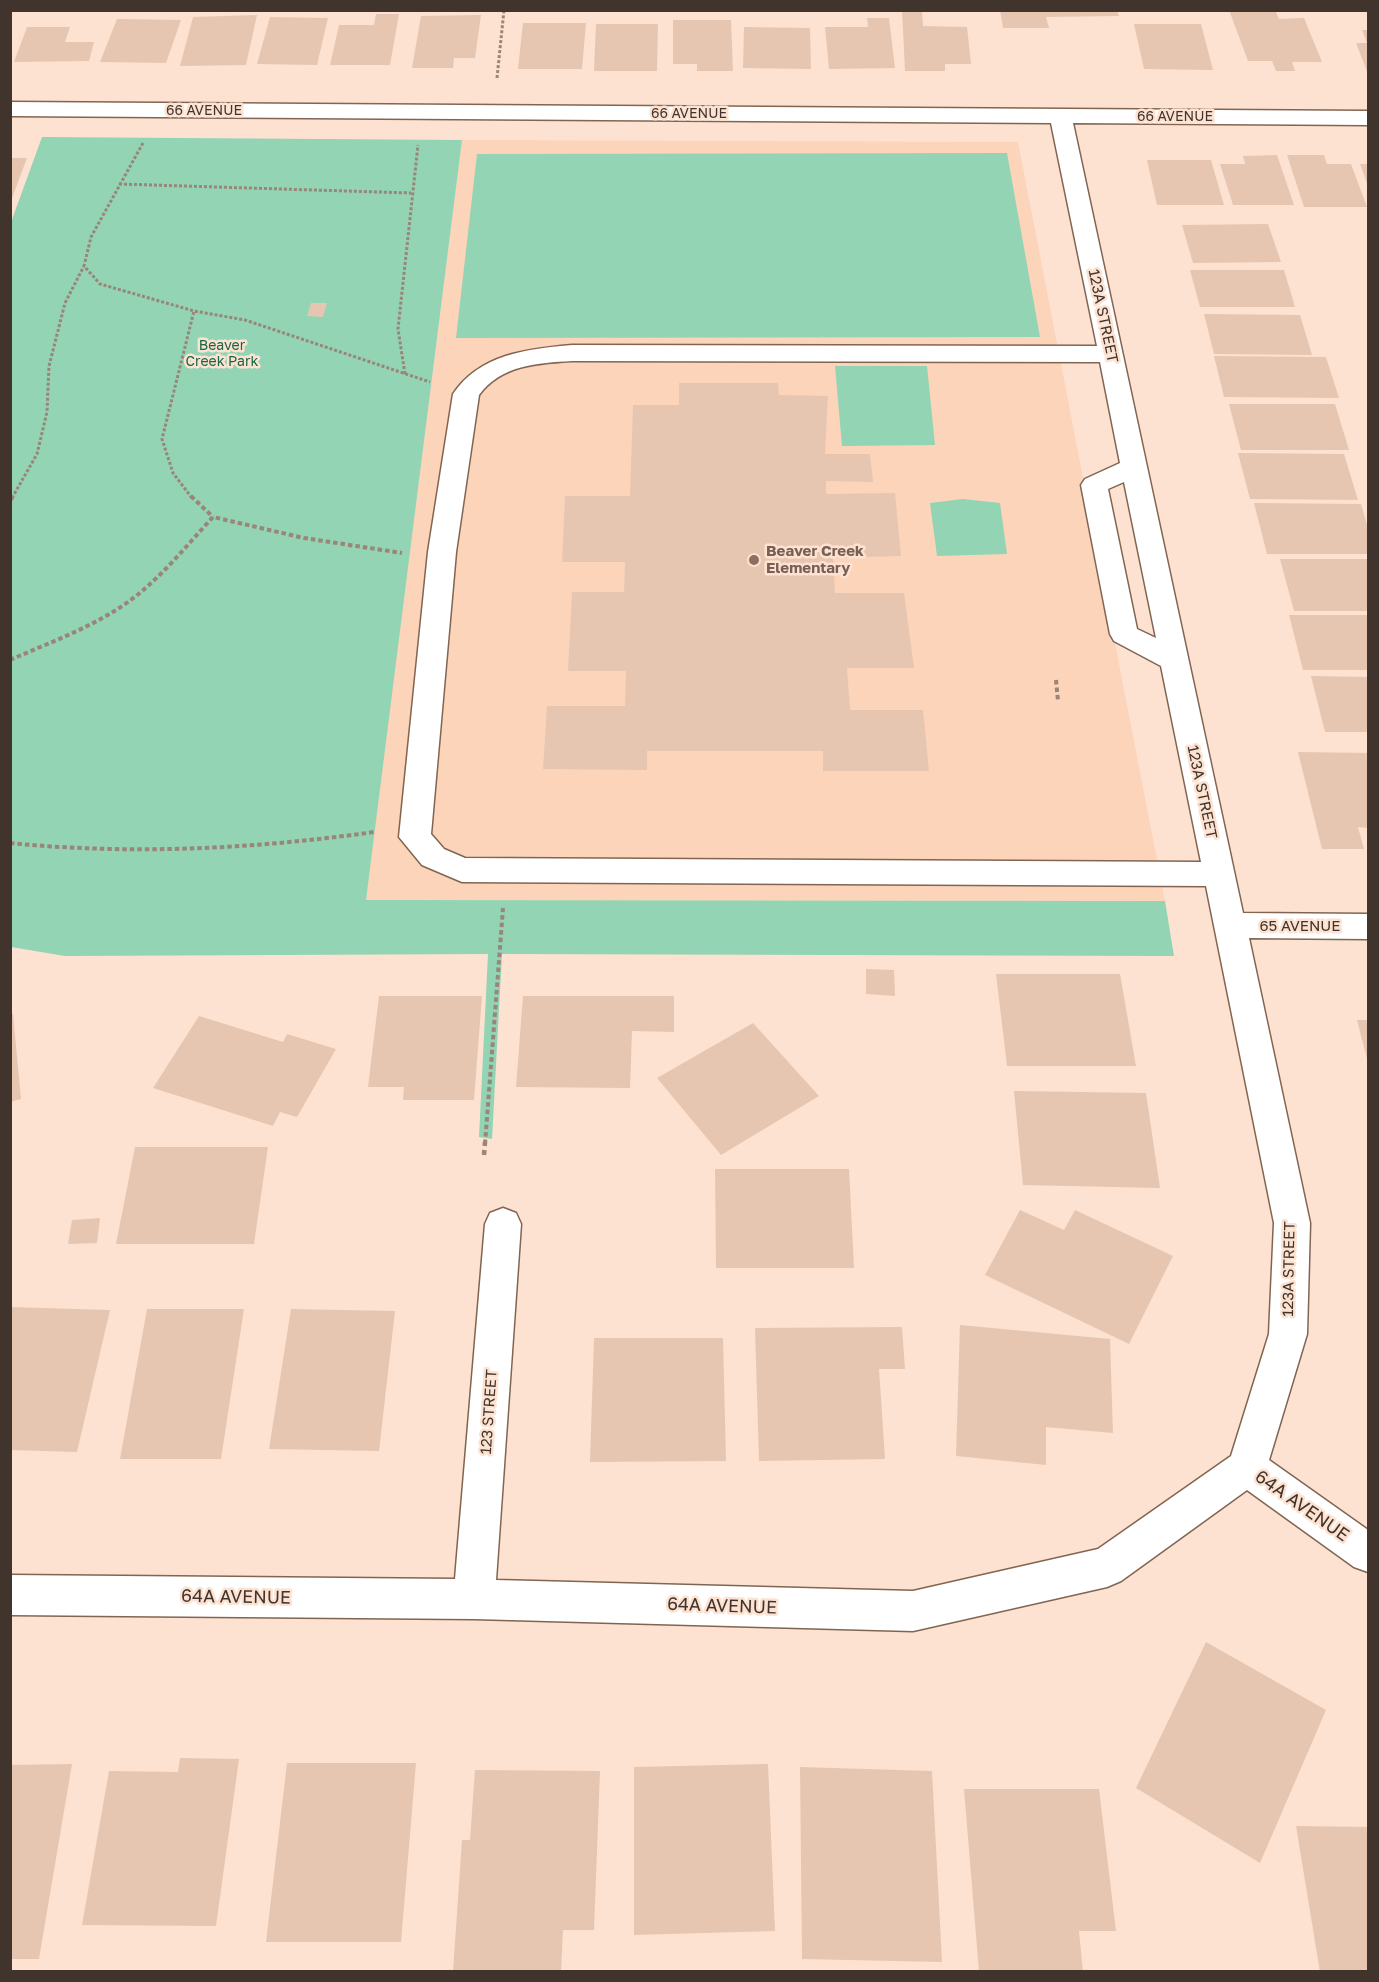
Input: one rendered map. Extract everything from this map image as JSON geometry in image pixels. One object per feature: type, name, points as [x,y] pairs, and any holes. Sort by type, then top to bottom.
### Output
[{"type":"street","name":"66 AVENUE","points":[[10,109],[1368,118]]},
{"type":"street","name":"123A STREET","points":[[1061,116],[1292,1223],[1288,1334],[1247,1467]]},
{"type":"street","points":[[1111,354],[539,355],[528,356],[496,369],[473,382],[466,394],[442,552],[415,837],[433,857],[462,870],[1220,874]]},
{"type":"street","points":[[1135,466],[1094,485],[1124,634],[1174,660]]},
{"type":"street","name":"65 AVENUE","points":[[1231,926],[1368,926]]},
{"type":"street","name":"123 STREET","points":[[474,1599],[503,1224]]},
{"type":"street","name":"64A AVENUE","points":[[10,1595],[474,1599],[913,1611],[1107,1567],[1247,1467],[1368,1553]]},
{"type":"path","points":[[496,83],[504,10]]},
{"type":"path","points":[[10,501],[37,454],[47,412],[49,366],[65,303],[84,266],[91,237],[145,137]]},
{"type":"path","points":[[405,374],[398,329],[411,193],[419,140]]},
{"type":"path","points":[[118,184],[411,193]]},
{"type":"path","points":[[84,266],[100,284],[194,311],[245,320],[466,394]]},
{"type":"path","points":[[194,311],[162,440],[164,456],[188,496],[213,517],[304,538],[398,553],[442,552]]},
{"type":"path","points":[[10,660],[75,631],[124,605],[165,569],[213,517]]},
{"type":"path","points":[[1056,680],[1058,701]]},
{"type":"path","points":[[10,843],[52,848],[208,848],[308,843],[415,825]]},
{"type":"path","points":[[484,1155],[500,923],[512,870]]},
{"type":"shaded area","name":"Beaver Creek Elementary","points":[[462,140],[1018,142],[1165,901],[365,900]]},
{"type":"green space","name":"Beaver Creek Park","points":[[42,137],[462,140],[366,900],[1165,901],[1174,956],[502,954],[492,1139],[479,1137],[488,954],[65,956],[11,947],[10,225]]},
{"type":"green space","points":[[1007,153],[1040,337],[456,338],[477,154]]},
{"type":"green space","points":[[835,366],[927,366],[935,445],[842,446]]},
{"type":"green space","points":[[963,499],[1000,503],[1007,554],[937,556],[930,503]]},
{"type":"building","points":[[902,10],[922,10],[923,26],[967,27],[971,64],[945,64],[945,71],[905,71]]},
{"type":"building","points":[[1000,10],[1117,10],[1119,16],[1046,17],[1049,28],[1003,28]]},
{"type":"building","points":[[1229,10],[1275,10],[1279,19],[1304,18],[1322,62],[1292,62],[1295,71],[1276,71],[1272,61],[1248,61]]},
{"type":"building","points":[[376,14],[399,14],[390,65],[330,65],[339,25],[374,25]]},
{"type":"building","points":[[257,15],[246,65],[180,66],[193,17]]},
{"type":"building","points":[[481,15],[475,58],[454,58],[453,68],[412,68],[421,16]]},
{"type":"building","points":[[270,17],[328,18],[317,65],[257,64]]},
{"type":"building","points":[[867,18],[889,18],[895,68],[829,69],[825,27],[868,27]]},
{"type":"building","points":[[117,19],[181,20],[166,63],[100,62]]},
{"type":"building","points":[[673,20],[731,20],[733,71],[697,71],[697,64],[673,64]]},
{"type":"building","points":[[523,23],[586,23],[582,69],[518,69]]},
{"type":"building","points":[[596,24],[658,24],[657,71],[594,71]]},
{"type":"building","points":[[1134,24],[1201,24],[1213,70],[1144,69]]},
{"type":"building","points":[[27,27],[70,27],[65,42],[94,42],[89,61],[14,62]]},
{"type":"building","points":[[744,27],[810,28],[811,69],[743,68]]},
{"type":"building","points":[[1362,30],[1368,30],[1368,74],[1356,43],[1367,43]]},
{"type":"building","points":[[1277,155],[1294,205],[1233,205],[1220,164],[1245,164],[1243,156]]},
{"type":"building","points":[[1287,155],[1324,155],[1327,164],[1351,164],[1367,207],[1304,207]]},
{"type":"building","points":[[10,158],[27,158],[11,201],[10,201]]},
{"type":"building","points":[[1147,160],[1211,160],[1224,205],[1157,205]]},
{"type":"building","points":[[1360,164],[1368,164],[1368,186]]},
{"type":"building","points":[[1268,224],[1281,262],[1193,263],[1182,225]]},
{"type":"building","points":[[1190,270],[1284,270],[1295,307],[1200,307]]},
{"type":"building","points":[[311,303],[327,303],[323,317],[307,316]]},
{"type":"building","points":[[1204,314],[1300,315],[1312,355],[1214,354]]},
{"type":"building","points":[[1214,356],[1326,357],[1339,398],[1224,397]]},
{"type":"building","points":[[679,383],[778,383],[779,395],[828,396],[825,454],[870,454],[873,482],[826,481],[826,494],[895,493],[901,556],[833,558],[835,593],[904,593],[914,668],[847,668],[850,710],[923,710],[929,771],[823,771],[823,751],[647,751],[647,770],[543,769],[547,706],[625,706],[626,671],[568,671],[572,592],[624,592],[625,562],[562,562],[565,496],[630,496],[633,405],[679,405]]},
{"type":"building","points":[[1229,404],[1335,404],[1349,450],[1241,450]]},
{"type":"building","points":[[1238,453],[1344,454],[1358,500],[1250,499]]},
{"type":"building","points":[[1254,503],[1361,504],[1368,528],[1368,554],[1267,554]]},
{"type":"building","points":[[1280,559],[1368,559],[1368,611],[1294,611]]},
{"type":"building","points":[[1289,615],[1368,615],[1368,670],[1303,670]]},
{"type":"building","points":[[1311,676],[1368,677],[1368,732],[1325,732]]},
{"type":"building","points":[[1298,752],[1368,753],[1368,828],[1358,827],[1364,849],[1322,849]]},
{"type":"building","points":[[866,969],[894,970],[895,996],[866,994]]},
{"type":"building","points":[[996,974],[1120,974],[1136,1066],[1007,1066]]},
{"type":"building","points":[[379,996],[482,996],[474,1100],[403,1100],[404,1087],[368,1087]]},
{"type":"building","points":[[523,996],[674,996],[674,1032],[632,1031],[630,1088],[516,1087]]},
{"type":"building","points":[[10,1014],[13,1014],[21,1099],[10,1102]]},
{"type":"building","points":[[199,1016],[283,1042],[287,1034],[336,1049],[297,1117],[280,1112],[273,1126],[153,1088]]},
{"type":"building","points":[[1357,1020],[1368,1020],[1368,1063]]},
{"type":"building","points":[[753,1023],[819,1096],[721,1155],[657,1078]]},
{"type":"building","points":[[1014,1091],[1146,1093],[1160,1188],[1023,1185]]},
{"type":"building","points":[[135,1147],[268,1147],[254,1244],[116,1244]]},
{"type":"building","points":[[715,1169],[849,1169],[854,1268],[716,1268]]},
{"type":"building","points":[[1020,1210],[1064,1230],[1075,1210],[1173,1256],[1129,1344],[985,1275]]},
{"type":"building","points":[[100,1218],[97,1243],[68,1244],[72,1220]]},
{"type":"building","points":[[10,1307],[110,1310],[77,1452],[10,1450]]},
{"type":"building","points":[[147,1309],[244,1309],[221,1459],[120,1459]]},
{"type":"building","points":[[291,1309],[395,1311],[379,1451],[269,1449]]},
{"type":"building","points":[[960,1325],[1110,1339],[1113,1433],[1046,1427],[1046,1465],[956,1456]]},
{"type":"building","points":[[902,1327],[905,1369],[879,1369],[885,1459],[759,1461],[755,1328]]},
{"type":"building","points":[[594,1338],[723,1338],[726,1461],[590,1462]]},
{"type":"building","points":[[1206,1642],[1326,1710],[1260,1863],[1136,1788]]},
{"type":"building","points":[[180,1758],[239,1759],[216,1926],[82,1925],[109,1771],[178,1772]]},
{"type":"building","points":[[287,1763],[416,1763],[401,1942],[266,1942]]},
{"type":"building","points":[[72,1764],[39,1959],[10,1959],[10,1765]]},
{"type":"building","points":[[768,1764],[775,1931],[634,1935],[634,1767]]},
{"type":"building","points":[[800,1767],[932,1771],[942,1962],[802,1959]]},
{"type":"building","points":[[475,1770],[600,1771],[594,1930],[563,1930],[561,1972],[453,1971],[462,1840],[470,1840]]},
{"type":"building","points":[[964,1789],[1099,1789],[1116,1931],[1079,1931],[1083,1972],[979,1972]]},
{"type":"building","points":[[1296,1826],[1368,1827],[1368,1972],[1320,1972]]},
{"type":"place","name":"Beaver Creek Elementary","points":[[754,560]]}]
